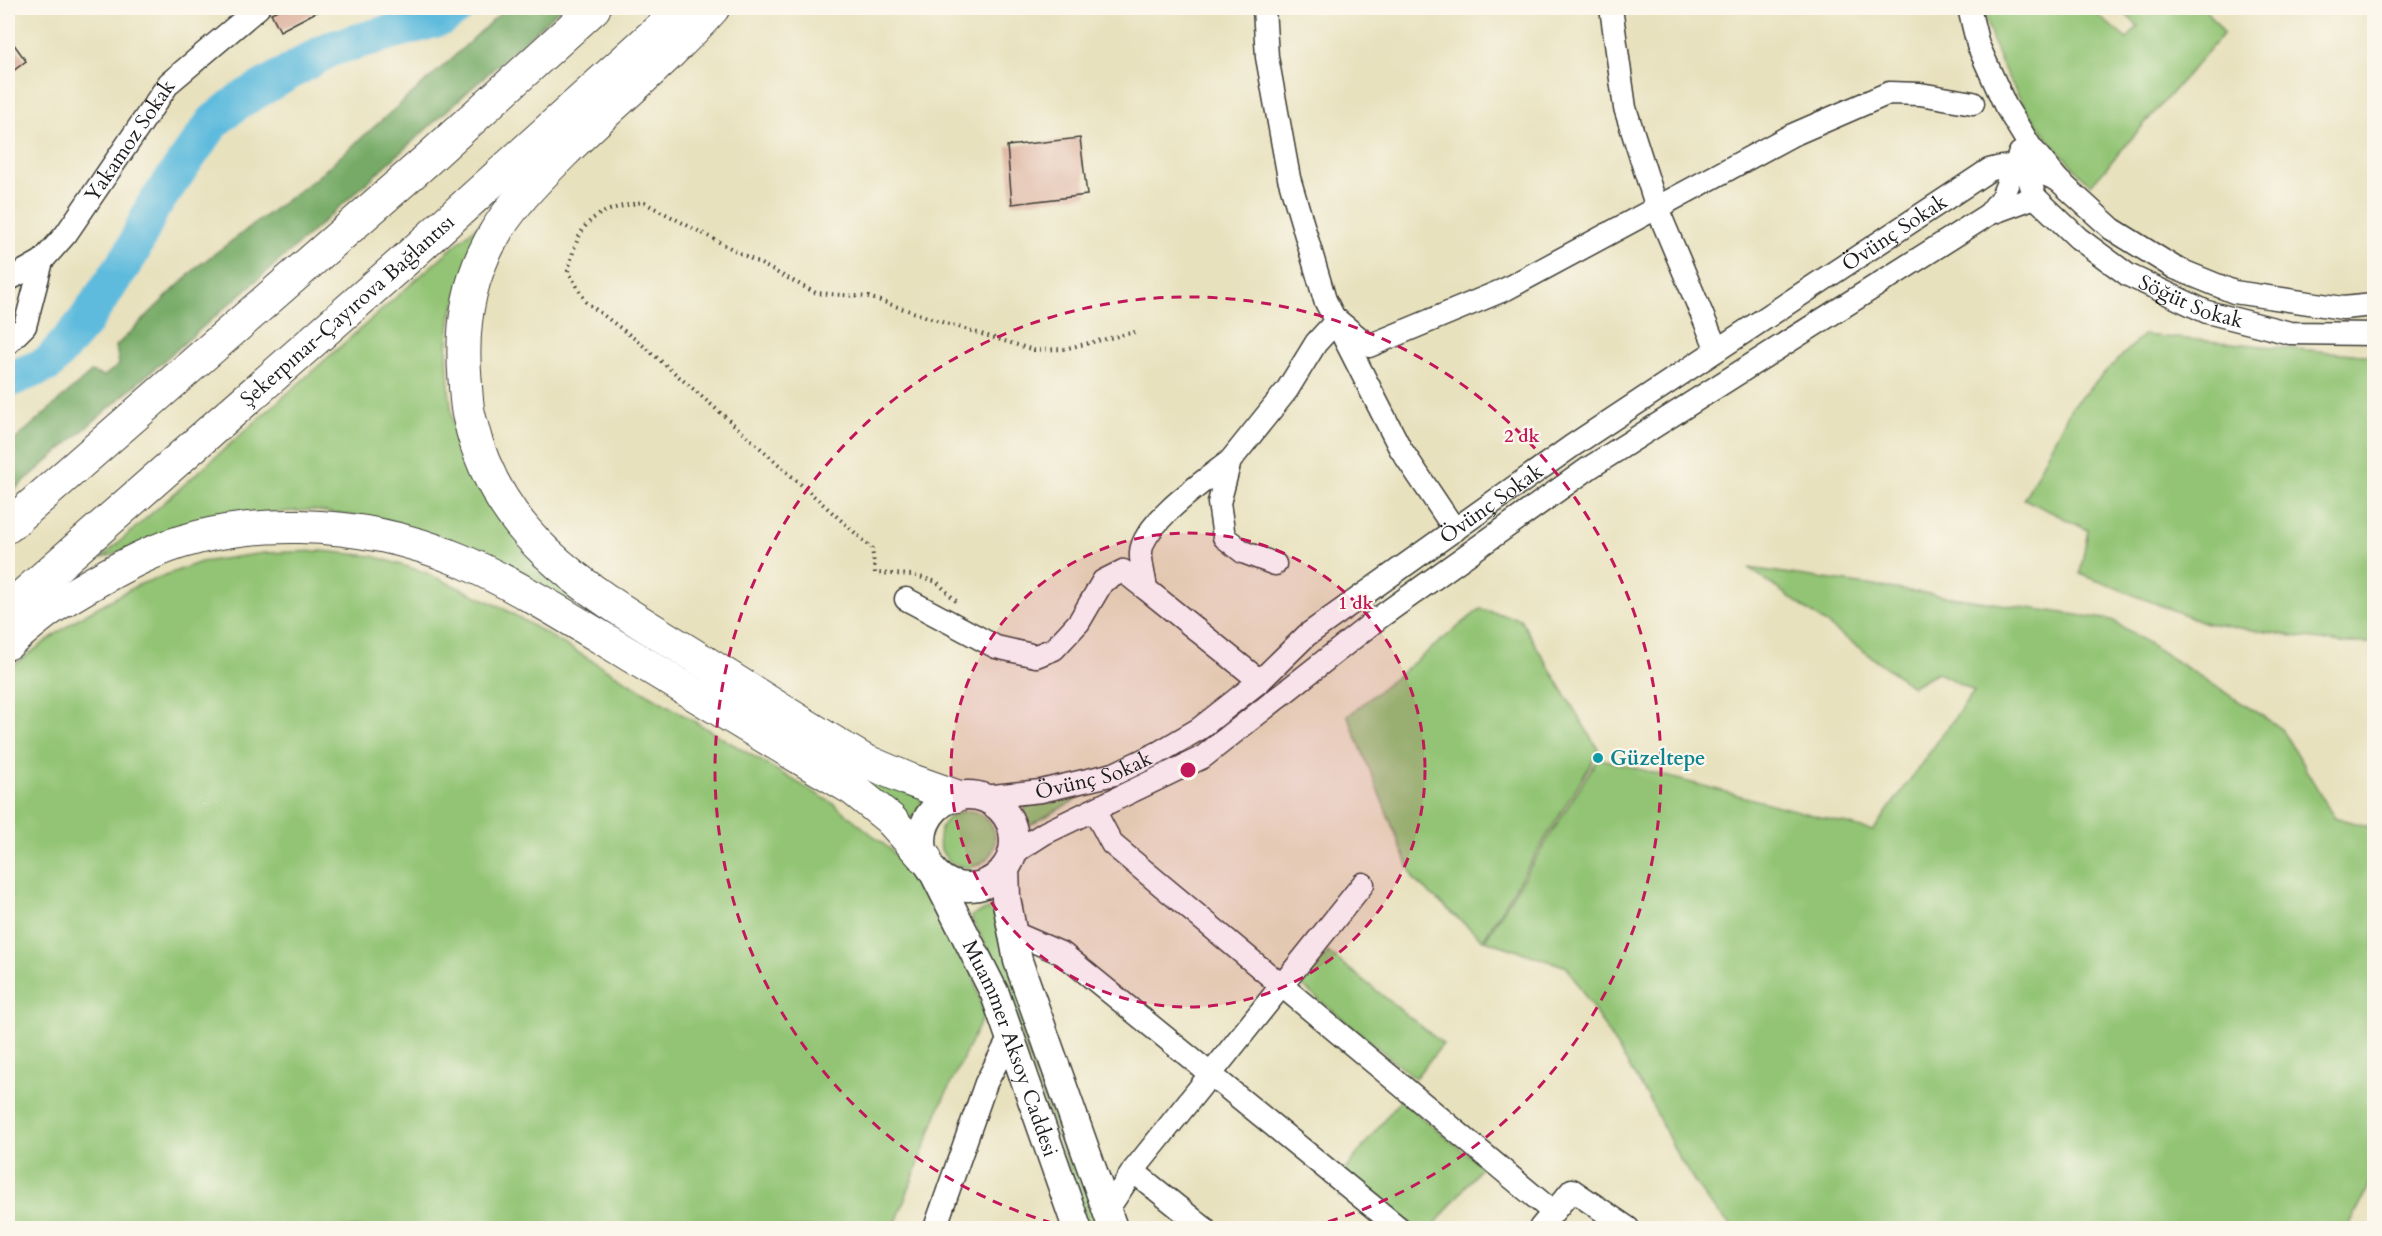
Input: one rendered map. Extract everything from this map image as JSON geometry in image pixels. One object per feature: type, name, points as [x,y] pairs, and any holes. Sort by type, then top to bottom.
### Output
[{"type":"highway","points":[[8,526],[427,160],[594,8]]},
{"type":"highway","name":"Şekerpınar-Çayırova Bağlantısı","points":[[8,609],[404,261],[683,8]]},
{"type":"highway","points":[[713,8],[695,28],[599,117],[518,199],[490,242],[467,305],[463,338],[469,418],[483,465],[506,507],[532,540],[583,586],[863,760],[909,780],[970,797]]},
{"type":"highway","points":[[8,643],[54,606],[140,558],[220,532],[256,528],[294,528],[333,529],[376,534],[423,546],[462,561],[571,619],[853,789],[890,819],[929,864]]},
{"type":"main road","points":[[970,797],[1001,809],[1012,826],[1014,840],[1009,861],[1006,898],[1018,961],[1110,1220]]},
{"type":"main road","name":"Muammer Aksoy Caddesi","points":[[970,797],[941,803],[930,814],[923,828],[921,843],[929,864],[995,994],[1077,1228]]},
{"type":"main road","points":[[929,864],[952,884],[964,887],[987,883],[1009,861]]},
{"type":"street","name":"Yakamoz Sokak","points":[[8,280],[42,261],[66,234],[170,83],[258,8]]},
{"type":"street","points":[[1264,8],[1267,57],[1289,178],[1325,300],[1400,448],[1455,530]]},
{"type":"street","points":[[1611,8],[1625,108],[1656,208],[1717,350]]},
{"type":"street","points":[[1969,8],[1978,45],[2012,116],[2030,146],[2058,180]]},
{"type":"street","points":[[1337,320],[1369,346],[1506,289],[1790,136],[1889,93],[1920,94],[1972,103]]},
{"type":"street","points":[[1989,214],[2002,197],[2020,152],[2012,116]]},
{"type":"street","name":"Övünç Sokak","points":[[970,797],[1041,791],[1114,774],[1158,753],[1199,729],[1260,681],[1307,635],[1572,446],[1989,170],[2009,164],[2025,167],[2058,180]]},
{"type":"street","points":[[2025,167],[2035,196]]},
{"type":"street","name":"Söğüt Sokak","points":[[2058,180],[2112,229],[2175,268],[2234,291],[2343,308],[2374,305]]},
{"type":"street","name":"Övünç Sokak","points":[[1009,861],[1045,833],[1203,757],[1380,617],[1588,468],[1989,214],[2035,196]]},
{"type":"street","name":"Söğüt Sokak","points":[[2035,196],[2078,238],[2128,275],[2207,312],[2290,333],[2374,334]]},
{"type":"street","points":[[8,343],[25,326],[42,261]]},
{"type":"street","points":[[1146,589],[1140,551],[1154,525],[1193,489],[1230,461],[1287,390],[1316,343],[1337,320]]},
{"type":"street","points":[[1230,461],[1219,503],[1224,537],[1243,552],[1275,564]]},
{"type":"street","points":[[906,599],[996,647],[1036,656],[1054,649],[1079,622],[1103,581],[1123,571],[1260,681]]},
{"type":"street","points":[[1094,810],[1112,844],[1281,986],[1546,1220],[1572,1190],[1628,1228]]},
{"type":"street","points":[[1110,1220],[1133,1171],[1363,884]]},
{"type":"street","points":[[1012,932],[1063,954],[1399,1228]]},
{"type":"street","points":[[935,1228],[986,1083],[1010,1037]]},
{"type":"street","points":[[1133,1171],[1204,1228]]},
{"type":"path","points":[[966,632],[964,610],[937,582],[913,575],[875,573],[872,548],[639,342],[586,302],[568,271],[575,240],[595,215],[620,206],[643,202],[816,293],[869,297],[1034,350],[1064,349],[1135,332]]},
{"type":"green space","points":[[506,8],[561,8],[285,256],[8,495],[8,446],[91,372],[104,376],[119,365],[116,346],[198,266],[316,178]]},
{"type":"green space","points":[[1984,8],[2089,8],[2127,39],[2138,26],[2119,8],[2205,8],[2224,33],[2091,185],[2038,126],[2024,104],[1999,59]]},
{"type":"green space","points":[[486,218],[451,315],[447,349],[453,423],[465,459],[477,484],[578,597],[574,603],[358,517],[312,510],[267,513],[167,535],[100,559]]},
{"type":"green space","points":[[2143,335],[2374,356],[2374,643],[2340,643],[2206,623],[2080,574],[2088,530],[2024,499],[2072,406]]},
{"type":"green space","points":[[321,551],[373,556],[424,572],[501,607],[834,804],[891,850],[938,908],[973,974],[984,1015],[940,1106],[894,1228],[8,1228],[8,669],[80,617],[138,585],[201,562],[264,553]]},
{"type":"green space","name":"Güzeltepe","points":[[1749,568],[2112,620],[2281,728],[2334,817],[2374,828],[2374,1177],[2348,1228],[1733,1228],[1708,1202],[1679,1158],[1648,1097],[1567,967],[1485,940],[1598,758],[1873,831],[1974,691],[1937,672],[1912,686]]},
{"type":"green space","points":[[1480,609],[1520,619],[1599,751],[1483,940],[1414,880],[1348,716]]},
{"type":"green space","points":[[837,764],[924,799],[909,822]]},
{"type":"green space","points":[[1100,786],[1029,826],[1024,807]]},
{"type":"green space","points":[[967,811],[978,813],[987,819],[993,828],[995,839],[993,850],[987,859],[978,865],[967,867],[956,865],[947,859],[941,850],[939,839],[941,828],[947,819],[956,813]]},
{"type":"green space","points":[[997,905],[1099,1228],[1090,1228],[999,974],[971,916]]},
{"type":"green space","points":[[1328,952],[1443,1044],[1415,1078],[1301,985]]},
{"type":"green space","points":[[1400,1100],[1482,1166],[1432,1228],[1416,1228],[1344,1171]]},
{"type":"building","points":[[282,8],[324,8],[280,31],[271,13]]},
{"type":"building","points":[[8,36],[26,61],[8,75]]},
{"type":"building","points":[[1080,138],[1087,195],[1012,204],[1007,146]]},
{"type":"waterway","points":[[8,380],[48,364],[83,324],[132,252],[152,208],[214,121],[239,101],[330,49],[442,18],[457,8]]},
{"type":"place","name":"Güzeltepe","points":[[1598,758]]}]
